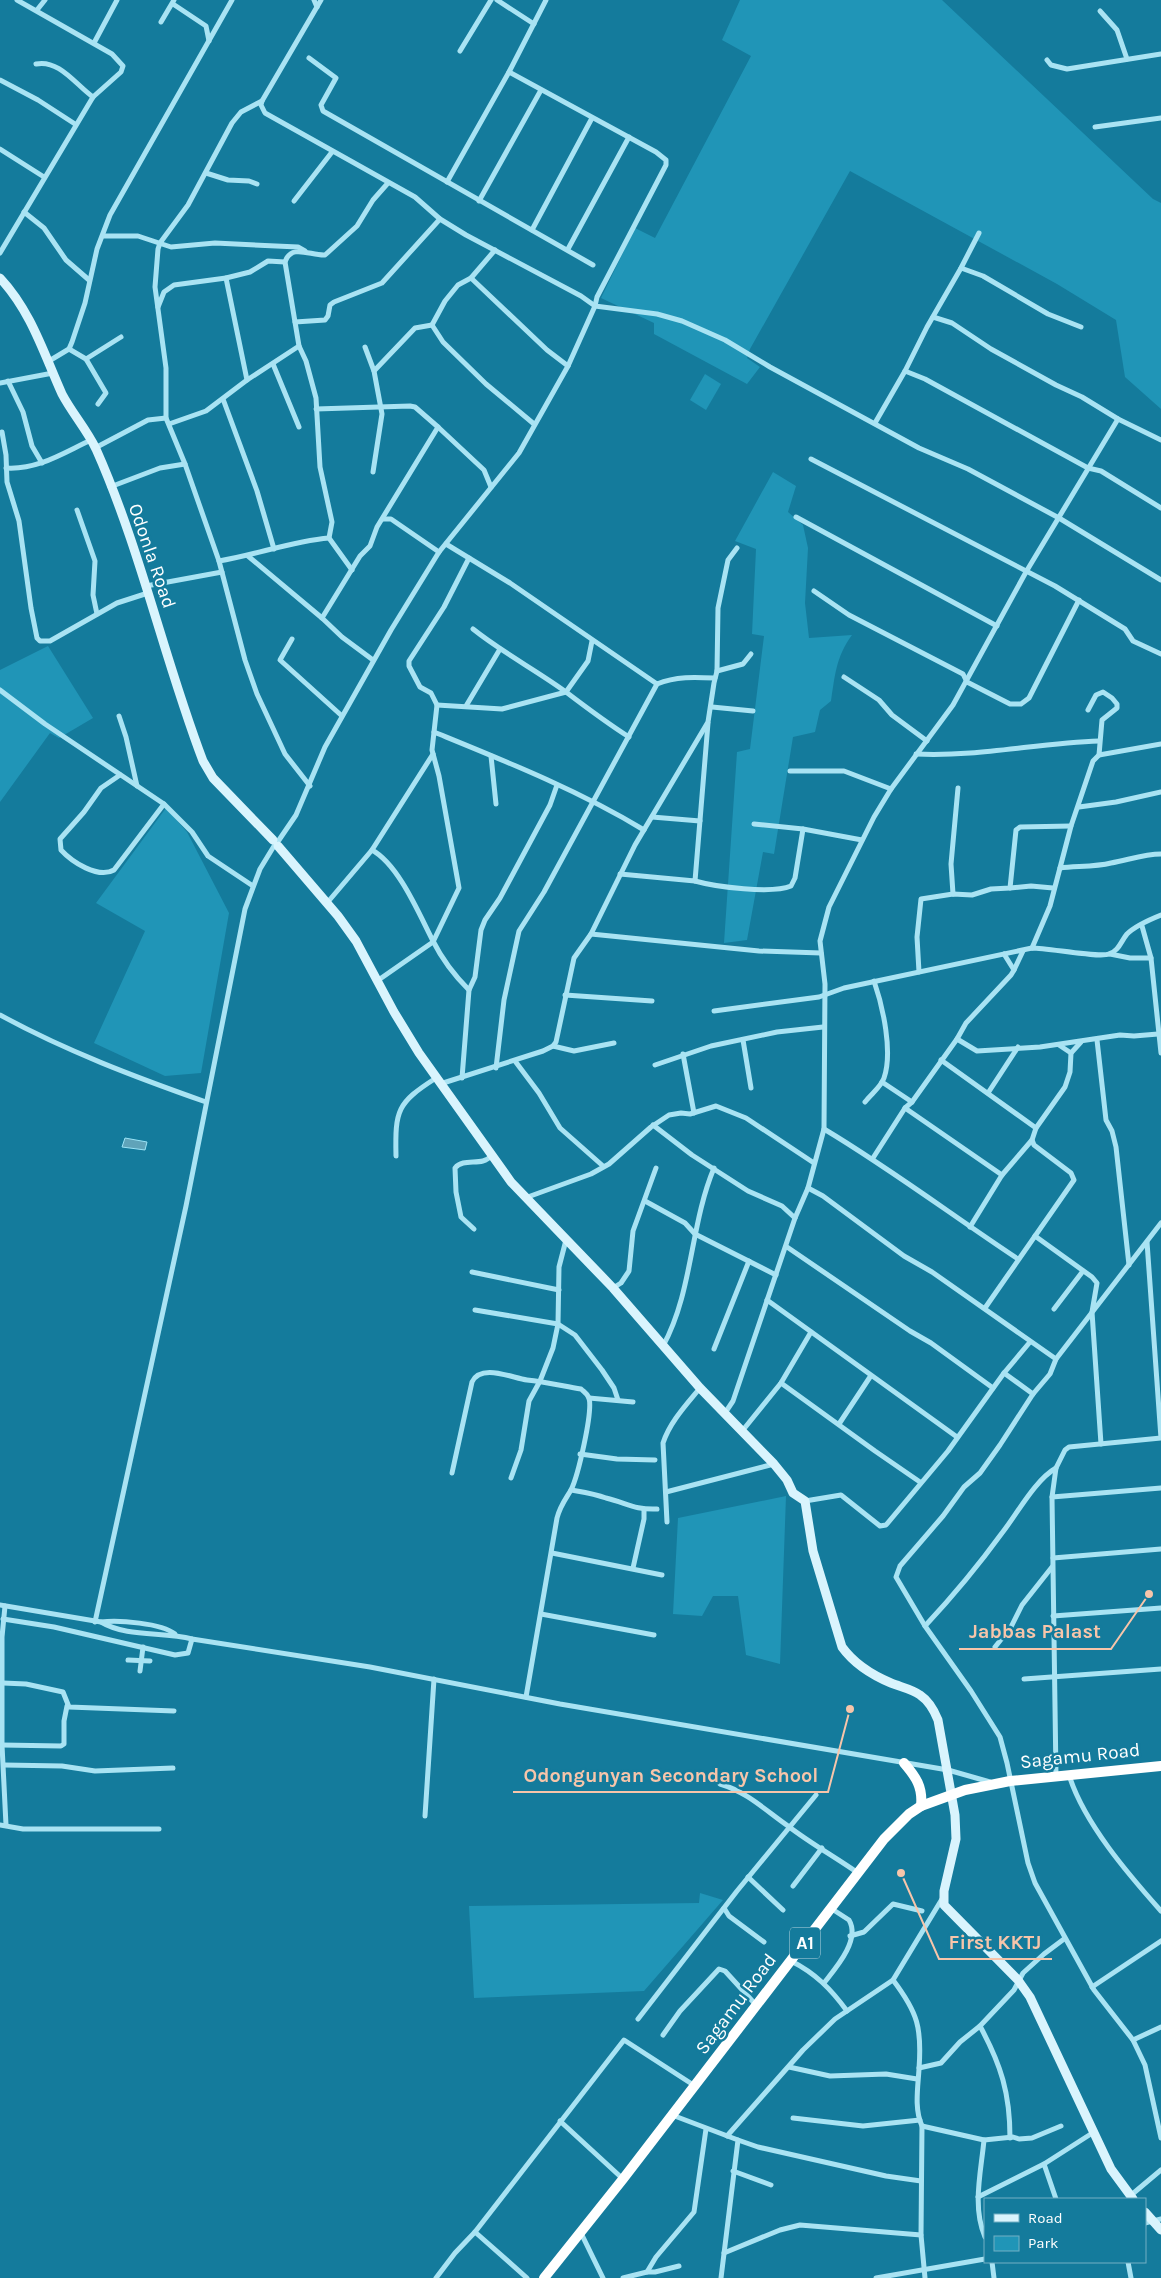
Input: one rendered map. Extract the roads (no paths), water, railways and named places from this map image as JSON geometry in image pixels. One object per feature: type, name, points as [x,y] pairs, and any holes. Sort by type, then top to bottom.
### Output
[{"type":"highway","points":[[904,1763],[920,1785],[922,1794],[921,1806]]},
{"type":"highway","name":"Sagamu Road","points":[[544,2278],[832,1909],[884,1838],[910,1814],[921,1806],[951,1794],[1010,1781],[1161,1766]]},
{"type":"street","points":[[0,253],[93,97],[121,72],[123,66],[112,54],[17,0]]},
{"type":"street","points":[[37,10],[45,0]]},
{"type":"street","points":[[94,43],[117,0]]},
{"type":"street","points":[[49,361],[69,348],[85,303],[97,249],[104,236],[110,215],[232,0]]},
{"type":"street","points":[[314,0],[317,7]]},
{"type":"street","points":[[310,786],[285,754],[257,694],[245,660],[219,561],[186,464],[167,421],[166,368],[155,286],[160,243],[186,210],[232,123],[241,112],[262,101],[321,0]]},
{"type":"street","points":[[460,51],[491,0]]},
{"type":"street","points":[[497,0],[534,24]]},
{"type":"street","points":[[447,182],[510,72],[546,0]]},
{"type":"street","points":[[161,22],[174,2],[206,26],[208,41]]},
{"type":"street","points":[[1100,11],[1117,30],[1127,59]]},
{"type":"street","points":[[1046,60],[1051,65],[1067,69],[1161,54]]},
{"type":"street","points":[[309,58],[336,78],[321,105],[323,111],[592,264]]},
{"type":"street","points":[[36,64],[51,64],[93,97]]},
{"type":"street","points":[[98,1622],[186,1206],[235,956],[253,886],[276,843],[296,815],[310,786],[325,746],[373,660],[439,552],[518,453],[568,366],[595,306],[597,297],[666,165],[666,160],[663,156],[510,72]]},
{"type":"street","points":[[0,80],[38,100],[76,124]]},
{"type":"street","points":[[479,201],[541,90]]},
{"type":"street","points":[[262,101],[263,110]]},
{"type":"street","points":[[253,107],[263,110],[332,152],[374,173],[414,197],[440,218],[466,235],[581,296],[595,306],[637,311],[682,321],[725,340],[777,371],[875,422],[919,448],[968,469],[1059,518],[1160,579]]},
{"type":"street","points":[[532,230],[592,118]]},
{"type":"street","points":[[1095,127],[1161,118]]},
{"type":"street","points":[[568,249],[629,137]]},
{"type":"street","points":[[0,149],[44,177]]},
{"type":"street","points":[[294,201],[332,152]]},
{"type":"street","points":[[206,172],[228,180],[249,181],[257,184]]},
{"type":"street","points":[[104,236],[138,236],[171,247],[215,243],[298,247],[322,255],[333,248],[357,226],[372,200],[388,183]]},
{"type":"street","points":[[24,212],[44,228],[66,260],[89,280]]},
{"type":"street","points":[[295,322],[325,320],[328,316],[330,305],[334,302],[382,283],[440,218]]},
{"type":"street","points":[[875,422],[906,371],[979,233]]},
{"type":"street","points":[[374,371],[416,328],[432,325],[454,289],[465,280],[471,278],[495,250]]},
{"type":"street","points":[[307,251],[292,253],[287,256],[285,262],[299,346],[310,372],[316,398],[320,466],[332,522],[329,538],[352,570]]},
{"type":"street","points":[[158,308],[164,292],[169,287],[226,278],[250,272],[268,260],[285,262]]},
{"type":"street","points":[[961,268],[983,276],[1048,314],[1081,327]]},
{"type":"street","name":"Odonla Road","points":[[0,278],[31,322],[64,397],[93,444],[147,590],[193,734],[207,769],[225,791],[276,843],[327,903],[356,942],[377,981],[438,1081],[491,1156],[525,1198],[613,1288],[700,1388],[774,1464],[787,1480],[793,1493],[805,1502]]},
{"type":"street","points":[[226,278],[247,380]]},
{"type":"street","points":[[471,278],[547,350],[568,366]]},
{"type":"street","points":[[933,317],[952,323],[991,349],[1056,385],[1082,397],[1118,419],[1161,440]]},
{"type":"street","points":[[432,325],[443,342],[486,384],[534,424]]},
{"type":"street","points":[[86,359],[121,337]]},
{"type":"street","points":[[6,468],[23,468],[42,464],[148,420],[167,421],[204,412],[247,380],[299,346]]},
{"type":"street","points":[[365,347],[374,371],[382,414],[373,472]]},
{"type":"street","points":[[69,348],[86,359],[106,392],[98,404]]},
{"type":"street","points":[[272,364],[299,427]]},
{"type":"street","points":[[906,371],[925,379],[1088,468],[1101,471],[1161,508]]},
{"type":"street","points":[[0,383],[53,372]]},
{"type":"street","points":[[8,381],[23,412],[32,446],[42,464]]},
{"type":"street","points":[[223,399],[256,491],[274,549]]},
{"type":"street","points":[[316,409],[381,406],[415,407],[484,470],[491,488]]},
{"type":"street","points":[[725,1413],[733,1401],[795,1218],[808,1188],[824,1129],[824,974],[820,941],[829,907],[862,840],[891,789],[954,705],[1026,572],[1118,419]]},
{"type":"street","points":[[322,618],[360,556],[370,546],[377,528],[438,427]]},
{"type":"street","points":[[2,432],[7,482],[19,521],[30,608],[37,638],[40,641],[50,641],[117,603],[147,590],[222,572]]},
{"type":"street","points":[[811,459],[1079,600],[1124,629],[1137,643],[1161,654]]},
{"type":"street","points":[[110,487],[160,468],[186,464]]},
{"type":"street","points":[[77,510],[95,561],[93,595],[97,614]]},
{"type":"street","points":[[388,510],[391,519]]},
{"type":"street","points":[[796,517],[997,626]]},
{"type":"street","points":[[383,518],[391,519],[439,552]]},
{"type":"street","points":[[219,561],[248,556],[305,540],[329,538]]},
{"type":"street","points":[[446,544],[510,583],[657,684]]},
{"type":"street","points":[[695,881],[708,722],[717,671],[718,608],[728,560],[737,548]]},
{"type":"street","points":[[248,556],[322,618],[342,638],[373,660]]},
{"type":"street","points":[[377,981],[433,942],[459,888],[439,776],[433,754],[432,738],[437,705],[431,693],[420,687],[409,666],[409,661],[444,607],[469,558]]},
{"type":"street","points":[[814,591],[849,615],[963,674],[967,682],[1010,704],[1025,703],[1079,600]]},
{"type":"street","points":[[473,629],[566,692],[579,704],[629,738]]},
{"type":"street","points":[[292,640],[280,660],[342,716]]},
{"type":"street","points":[[437,705],[502,709],[566,692],[588,661],[592,640]]},
{"type":"street","points":[[466,706],[500,649]]},
{"type":"street","points":[[717,671],[743,664],[749,660],[751,654]]},
{"type":"street","points":[[496,1068],[504,1000],[519,931],[544,892],[657,684],[665,680],[691,677],[715,678]]},
{"type":"street","points":[[844,677],[878,700],[892,714],[927,741]]},
{"type":"street","points":[[0,690],[45,724],[164,804],[192,832],[208,856],[253,886]]},
{"type":"street","points":[[1088,710],[1096,696],[1103,692],[1118,704],[1117,708],[1102,720],[1099,755]]},
{"type":"street","points":[[712,707],[753,711]]},
{"type":"street","points":[[119,716],[126,737],[137,787]]},
{"type":"street","points":[[553,1046],[562,1021],[565,996],[574,958],[591,934],[644,830],[708,722]]},
{"type":"street","points":[[434,732],[558,785],[594,802],[644,830]]},
{"type":"street","points":[[916,754],[955,755],[1072,742],[1099,741]]},
{"type":"street","points":[[1032,948],[1050,906],[1071,826],[1093,761],[1099,755],[1161,744]]},
{"type":"street","points":[[327,903],[372,850],[433,754]]},
{"type":"street","points":[[490,756],[496,804]]},
{"type":"street","points":[[790,771],[844,771],[891,789]]},
{"type":"street","points":[[120,775],[101,788],[84,812],[60,839],[61,850],[74,860],[96,872],[106,873],[114,870],[164,804]]},
{"type":"street","points":[[462,1078],[469,990],[475,977],[481,930],[550,805],[558,785]]},
{"type":"street","points":[[953,894],[952,864],[958,788]]},
{"type":"street","points":[[1079,807],[1116,802],[1161,792]]},
{"type":"street","points":[[1082,798],[1093,805]]},
{"type":"street","points":[[652,817],[700,821]]},
{"type":"street","points":[[754,824],[803,829],[862,840]]},
{"type":"street","points":[[1010,888],[1016,830],[1020,827],[1071,826]]},
{"type":"street","points":[[620,874],[695,881],[727,887],[770,890],[790,886],[795,878],[803,829]]},
{"type":"street","points":[[372,850],[386,860],[418,909],[433,942],[458,979],[469,990]]},
{"type":"street","points":[[1060,868],[1107,864],[1150,854],[1161,854]]},
{"type":"street","points":[[919,972],[916,937],[919,901],[922,898],[953,894],[972,895],[991,889],[1031,886],[1054,888]]},
{"type":"street","points":[[1110,954],[1118,949],[1127,934],[1161,915]]},
{"type":"street","points":[[1142,926],[1151,958],[1161,1053]]},
{"type":"street","points":[[591,934],[759,950],[821,953]]},
{"type":"street","points":[[714,1011],[814,998],[874,982],[1032,948],[1048,948],[1094,955],[1110,954],[1130,958],[1151,958]]},
{"type":"street","points":[[873,1158],[905,1108],[912,1102],[957,1039],[966,1023],[1007,981],[1023,950]]},
{"type":"street","points":[[1004,954],[1014,970]]},
{"type":"street","points":[[865,1102],[882,1082],[886,1067],[885,1032],[874,982]]},
{"type":"street","points":[[565,996],[652,1000]]},
{"type":"street","points":[[0,1015],[59,1046],[134,1077],[206,1102]]},
{"type":"street","points":[[654,1065],[710,1046],[777,1032],[823,1027]]},
{"type":"street","points":[[957,1039],[977,1051],[1059,1045],[1120,1035],[1158,1034]]},
{"type":"street","points":[[743,1040],[751,1088]]},
{"type":"street","points":[[1097,1040],[1106,1120],[1112,1131],[1116,1146],[1129,1265]]},
{"type":"street","points":[[970,1227],[1002,1175],[1028,1145],[1033,1142],[1036,1128],[1068,1079],[1071,1054],[1081,1042]]},
{"type":"street","points":[[396,1156],[396,1128],[400,1109],[413,1093],[438,1081],[462,1078],[496,1068],[553,1046],[574,1051],[614,1043]]},
{"type":"street","points":[[1059,1045],[1071,1054]]},
{"type":"street","points":[[988,1093],[1018,1047]]},
{"type":"street","points":[[1007,1048],[1012,1055]]},
{"type":"street","points":[[683,1054],[694,1113]]},
{"type":"street","points":[[941,1060],[1036,1128]]},
{"type":"street","points":[[515,1061],[540,1093],[560,1128],[603,1166]]},
{"type":"street","points":[[882,1082],[912,1102]]},
{"type":"street","points":[[525,1198],[586,1176],[609,1164],[653,1125],[670,1115],[694,1113],[710,1107],[723,1107],[746,1118],[814,1164]]},
{"type":"street","points":[[905,1108],[1002,1175]]},
{"type":"street","points":[[653,1125],[680,1147],[748,1191],[782,1206],[795,1218]]},
{"type":"street","points":[[824,1129],[873,1158],[1018,1259]]},
{"type":"street","points":[[985,1308],[1074,1180],[1071,1173],[1033,1142]]},
{"type":"street","points":[[474,1228],[461,1217],[456,1192],[455,1168],[460,1163],[482,1161],[491,1156]]},
{"type":"street","points":[[613,1288],[621,1283],[628,1271],[633,1231],[656,1168]]},
{"type":"street","points":[[663,1346],[673,1327],[702,1204],[714,1168]]},
{"type":"street","points":[[808,1188],[824,1196],[904,1256],[985,1308],[1030,1342],[1056,1358]]},
{"type":"street","points":[[645,1201],[685,1223],[695,1234],[776,1275]]},
{"type":"street","points":[[1161,1222],[1056,1358],[1050,1374],[1033,1394],[980,1473],[964,1488],[896,1572],[898,1582],[925,1626],[971,1691],[1000,1737],[1032,1876],[1064,1939],[1092,1987],[1134,2040],[1145,2065],[1161,2138]]},
{"type":"street","points":[[1035,1236],[1096,1280],[1097,1283],[1092,1312],[1092,1330],[1101,1444]]},
{"type":"street","points":[[511,1478],[521,1450],[529,1400],[540,1381],[552,1348],[558,1324],[561,1256],[566,1240]]},
{"type":"street","points":[[1056,1776],[1052,1497],[1056,1468],[1066,1448],[1161,1438],[1147,1242]]},
{"type":"street","points":[[786,1247],[896,1322],[931,1343],[993,1388]]},
{"type":"street","points":[[1141,1249],[1148,1251]]},
{"type":"street","points":[[714,1349],[749,1261]]},
{"type":"street","points":[[1054,1309],[1083,1271]]},
{"type":"street","points":[[472,1272],[559,1290]]},
{"type":"street","points":[[767,1300],[870,1377],[957,1437]]},
{"type":"street","points":[[475,1310],[558,1324],[575,1335],[614,1388],[618,1400]]},
{"type":"street","points":[[1079,1327],[1092,1330]]},
{"type":"street","points":[[742,1430],[781,1383],[811,1332]]},
{"type":"street","points":[[727,2136],[803,2050],[835,2019],[893,1980],[942,1898],[956,1839],[954,1804],[938,1720],[927,1701],[920,1695],[891,1683],[860,1666],[850,1659],[842,1647],[812,1550],[805,1502],[841,1495],[883,1527],[948,1451],[1004,1373],[1030,1342]]},
{"type":"street","points":[[1004,1373],[1033,1394]]},
{"type":"street","points":[[452,1473],[474,1379],[481,1374],[503,1374],[581,1389],[589,1398],[633,1402]]},
{"type":"street","points":[[839,1424],[870,1377]]},
{"type":"street","points":[[781,1383],[920,1482]]},
{"type":"street","points":[[667,1522],[663,1455],[666,1434],[700,1388]]},
{"type":"street","points":[[526,1697],[560,1504],[571,1490],[587,1426],[589,1398]]},
{"type":"street","points":[[580,1454],[617,1459],[655,1460]]},
{"type":"street","points":[[666,1492],[774,1464]]},
{"type":"street","points":[[925,1626],[965,1583],[1030,1495],[1048,1473],[1056,1468]]},
{"type":"street","points":[[1052,1497],[1161,1488]]},
{"type":"street","points":[[571,1490],[608,1498],[620,1504],[644,1509],[657,1508]]},
{"type":"street","points":[[633,1568],[644,1518],[644,1509]]},
{"type":"street","points":[[1053,1558],[1161,1549]]},
{"type":"street","points":[[552,1553],[662,1575]]},
{"type":"street","points":[[995,1647],[1011,1627],[1022,1606],[1052,1567]]},
{"type":"street","points":[[6,1825],[2,1745],[4,1619],[2,1606],[98,1622],[107,1626],[147,1634],[167,1636],[175,1634],[192,1639],[434,1679],[585,1709],[652,1718],[786,1744],[948,1770],[995,1784]]},
{"type":"street","points":[[1053,1616],[1161,1608]]},
{"type":"street","points":[[541,1614],[654,1635]]},
{"type":"street","points":[[4,1619],[54,1627],[175,1655],[188,1653],[192,1639]]},
{"type":"street","points":[[140,1671],[143,1647]]},
{"type":"street","points":[[128,1660],[150,1661]]},
{"type":"street","points":[[1024,1679],[1161,1669]]},
{"type":"street","points":[[425,1816],[434,1679]]},
{"type":"street","points":[[2,1680],[63,1692],[67,1706],[64,1721],[64,1744],[61,1746],[2,1745]]},
{"type":"street","points":[[67,1706],[174,1711]]},
{"type":"street","points":[[4,1766],[62,1766],[106,1771],[173,1768]]},
{"type":"street","points":[[1069,1775],[1076,1794],[1094,1824],[1124,1866],[1161,1911],[1161,1917]]},
{"type":"street","points":[[720,1784],[737,1790],[858,1874]]},
{"type":"street","points":[[638,2019],[748,1877],[816,1794]]},
{"type":"street","points":[[0,1825],[23,1828],[158,1829]]},
{"type":"street","points":[[793,1886],[822,1848]]},
{"type":"street","points":[[748,1877],[783,1910]]},
{"type":"street","points":[[942,1898],[946,1910],[1018,1980],[1030,1997],[1111,2169],[1131,2198],[1161,2170]]},
{"type":"street","points":[[850,1936],[864,1932],[893,1904],[922,1911]]},
{"type":"street","points":[[724,1908],[729,1916],[764,1942]]},
{"type":"street","points":[[824,1983],[845,1956],[852,1927],[849,1920],[832,1909]]},
{"type":"street","points":[[919,2068],[938,2065],[960,2042],[980,2026],[1014,1990],[1018,1980],[1044,1954],[1064,1939]]},
{"type":"street","points":[[1092,1987],[1161,1941]]},
{"type":"street","points":[[791,1961],[804,1967],[824,1983],[847,2011]]},
{"type":"street","points":[[663,2034],[680,2011],[719,1969],[725,1971],[757,2006]]},
{"type":"street","points":[[893,1980],[913,2008],[918,2028],[919,2068],[917,2079],[922,2126],[921,2235],[925,2278]]},
{"type":"street","points":[[980,2026],[994,2052],[1002,2075],[1010,2107],[1010,2138]]},
{"type":"street","points":[[1134,2040],[1161,2027]]},
{"type":"street","points":[[436,2278],[455,2253],[475,2232],[560,2121],[596,2079],[624,2040],[695,2086]]},
{"type":"street","points":[[789,2067],[830,2076],[886,2074],[917,2079]]},
{"type":"street","points":[[672,2115],[758,2147],[886,2176],[921,2181]]},
{"type":"street","points":[[793,2118],[863,2126],[920,2120]]},
{"type":"street","points":[[560,2121],[623,2179]]},
{"type":"street","points":[[922,2126],[984,2140],[1032,2138],[1060,2126]]},
{"type":"street","points":[[647,2272],[656,2257],[694,2212],[706,2129]]},
{"type":"street","points":[[978,2197],[1044,2164],[1094,2132]]},
{"type":"street","points":[[720,2278],[738,2140]]},
{"type":"street","points":[[984,2140],[978,2197],[980,2225],[984,2235]]},
{"type":"street","points":[[1044,2164],[1056,2198]]},
{"type":"street","points":[[733,2172],[771,2186]]},
{"type":"street","points":[[1153,2221],[1161,2230]]},
{"type":"street","points":[[724,2253],[780,2230],[800,2225],[921,2235]]},
{"type":"street","points":[[475,2232],[527,2278]]},
{"type":"street","points":[[581,2233],[603,2278]]},
{"type":"street","points":[[876,2278],[984,2259]]},
{"type":"street","points":[[992,2263],[994,2278]]},
{"type":"street","points":[[1128,2263],[1131,2278]]},
{"type":"street","points":[[623,2278],[679,2266]]},
{"type":"place","name":"Jabbas Palast","points":[[1149,1594]]},
{"type":"place","name":"Odongunyan Secondary School","points":[[850,1709]]},
{"type":"place","name":"First KKTJ","points":[[901,1873]]}]
